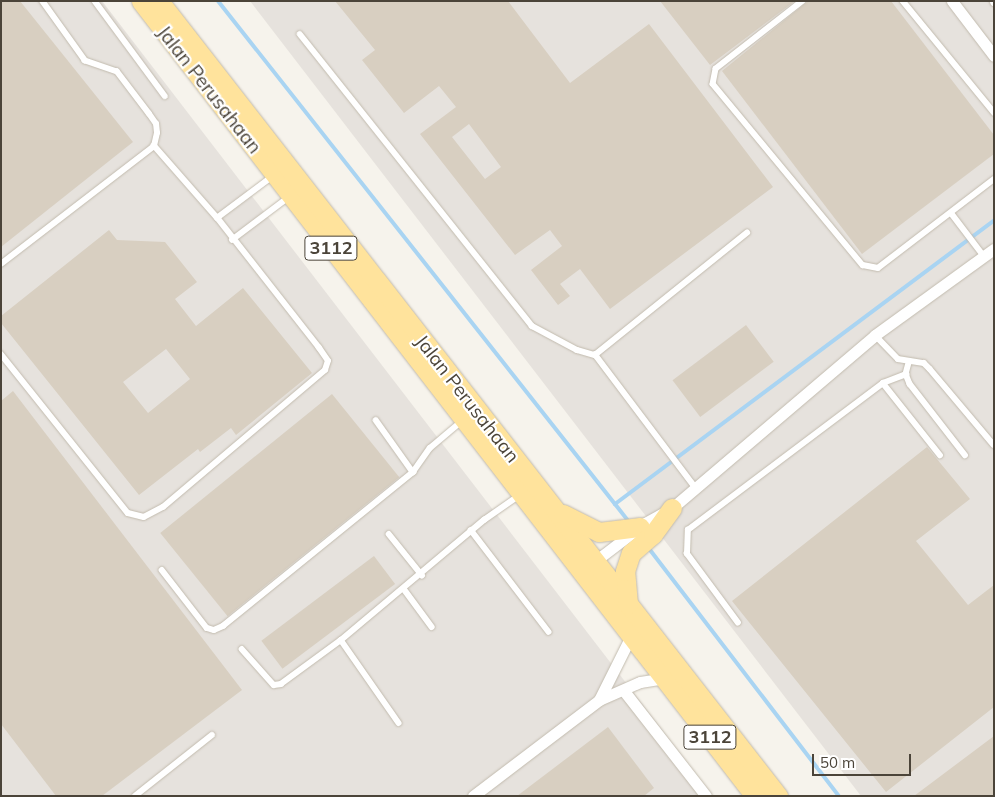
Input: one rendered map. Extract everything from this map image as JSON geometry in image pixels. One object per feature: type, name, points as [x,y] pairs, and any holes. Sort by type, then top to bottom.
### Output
[{"type":"main road","name":"Jalan Perusahaan","points":[[141,1],[290,196],[522,493],[628,604],[778,796]]},
{"type":"main road","name":"Jalan Perusahaan","points":[[159,1],[556,510],[632,634],[755,796]]},
{"type":"main road","points":[[622,542],[646,528],[672,508]]},
{"type":"main road","points":[[556,510],[622,542]]},
{"type":"main road","points":[[622,542],[646,528]]},
{"type":"main road","points":[[622,542],[628,604]]},
{"type":"street","points":[[952,1],[994,56]]},
{"type":"street","points":[[672,508],[875,335],[980,252],[994,249]]},
{"type":"street","points":[[589,565],[622,542]]},
{"type":"street","points":[[599,700],[632,634]]},
{"type":"street","points":[[473,796],[599,700],[624,691],[640,682],[665,678]]},
{"type":"street","points":[[624,691],[706,796]]},
{"type":"lane","points":[[1,354],[128,513],[144,517],[163,507],[325,370],[328,361],[232,240],[217,218],[154,146],[156,124],[116,72],[85,61],[42,1]]},
{"type":"lane","points":[[95,1],[165,96]]},
{"type":"lane","points":[[803,1],[716,69],[713,84],[863,265],[878,268],[952,214],[994,179]]},
{"type":"lane","points":[[903,1],[994,112]]},
{"type":"lane","points":[[300,34],[532,326],[577,350],[595,354],[649,430],[696,489]]},
{"type":"lane","points":[[1,264],[154,146]]},
{"type":"lane","points":[[217,218],[275,174]]},
{"type":"lane","points":[[232,240],[290,196]]},
{"type":"lane","points":[[952,214],[980,252]]},
{"type":"lane","points":[[595,354],[747,232]]},
{"type":"lane","points":[[875,335],[898,359],[909,363],[924,363],[994,446]]},
{"type":"lane","points":[[909,363],[906,374],[919,397],[965,455]]},
{"type":"lane","points":[[738,623],[687,554],[688,530],[883,383],[906,374]]},
{"type":"lane","points":[[883,383],[940,455]]},
{"type":"lane","points":[[162,570],[207,628],[214,630],[413,472],[430,448],[465,418]]},
{"type":"lane","points":[[376,420],[413,472]]},
{"type":"lane","points":[[242,649],[274,685],[281,684],[341,640],[422,575],[471,530],[522,493]]},
{"type":"lane","points":[[471,530],[549,632]]},
{"type":"lane","points":[[390,534],[422,575]]},
{"type":"lane","points":[[404,589],[432,626]]},
{"type":"lane","points":[[341,640],[399,723]]},
{"type":"lane","points":[[135,796],[212,735]]},
{"type":"shaded area","points":[[1,1],[102,1],[713,796],[1,796]]},
{"type":"shaded area","points":[[250,1],[994,1],[994,796],[861,796]]},
{"type":"building","points":[[1,1],[20,1],[133,142],[1,247]]},
{"type":"building","points":[[335,1],[508,1],[570,83],[649,24],[773,187],[610,309],[580,269],[560,284],[570,296],[558,305],[531,270],[562,246],[550,230],[515,255],[420,134],[456,107],[439,86],[404,113],[362,60],[375,50]],"holes":[[[469,124],[501,167],[485,179],[452,137]]]},
{"type":"building","points":[[660,1],[795,1],[710,65]]},
{"type":"building","points":[[808,1],[891,1],[994,135],[994,154],[862,254],[722,71]]},
{"type":"building","points":[[109,230],[117,240],[165,242],[197,282],[175,299],[196,326],[243,288],[312,373],[236,435],[231,428],[200,452],[198,449],[139,495],[1,323],[1,316]],"holes":[[[166,349],[190,379],[148,413],[123,382]]]},
{"type":"building","points":[[746,325],[774,362],[700,417],[673,380]]},
{"type":"building","points":[[13,391],[242,690],[102,796],[56,796],[1,724],[1,401]]},
{"type":"building","points":[[332,394],[399,477],[228,616],[160,533]]},
{"type":"building","points":[[927,447],[970,499],[916,541],[968,605],[994,585],[994,707],[886,792],[732,601]]},
{"type":"building","points":[[374,556],[395,584],[282,669],[261,641]]},
{"type":"building","points":[[608,727],[654,788],[644,796],[517,796]]},
{"type":"building","points":[[994,736],[994,796],[914,796]]},
{"type":"waterway","points":[[218,1],[615,504],[994,220]]},
{"type":"waterway","points":[[615,504],[629,522]]},
{"type":"waterway","points":[[647,546],[839,796]]}]
